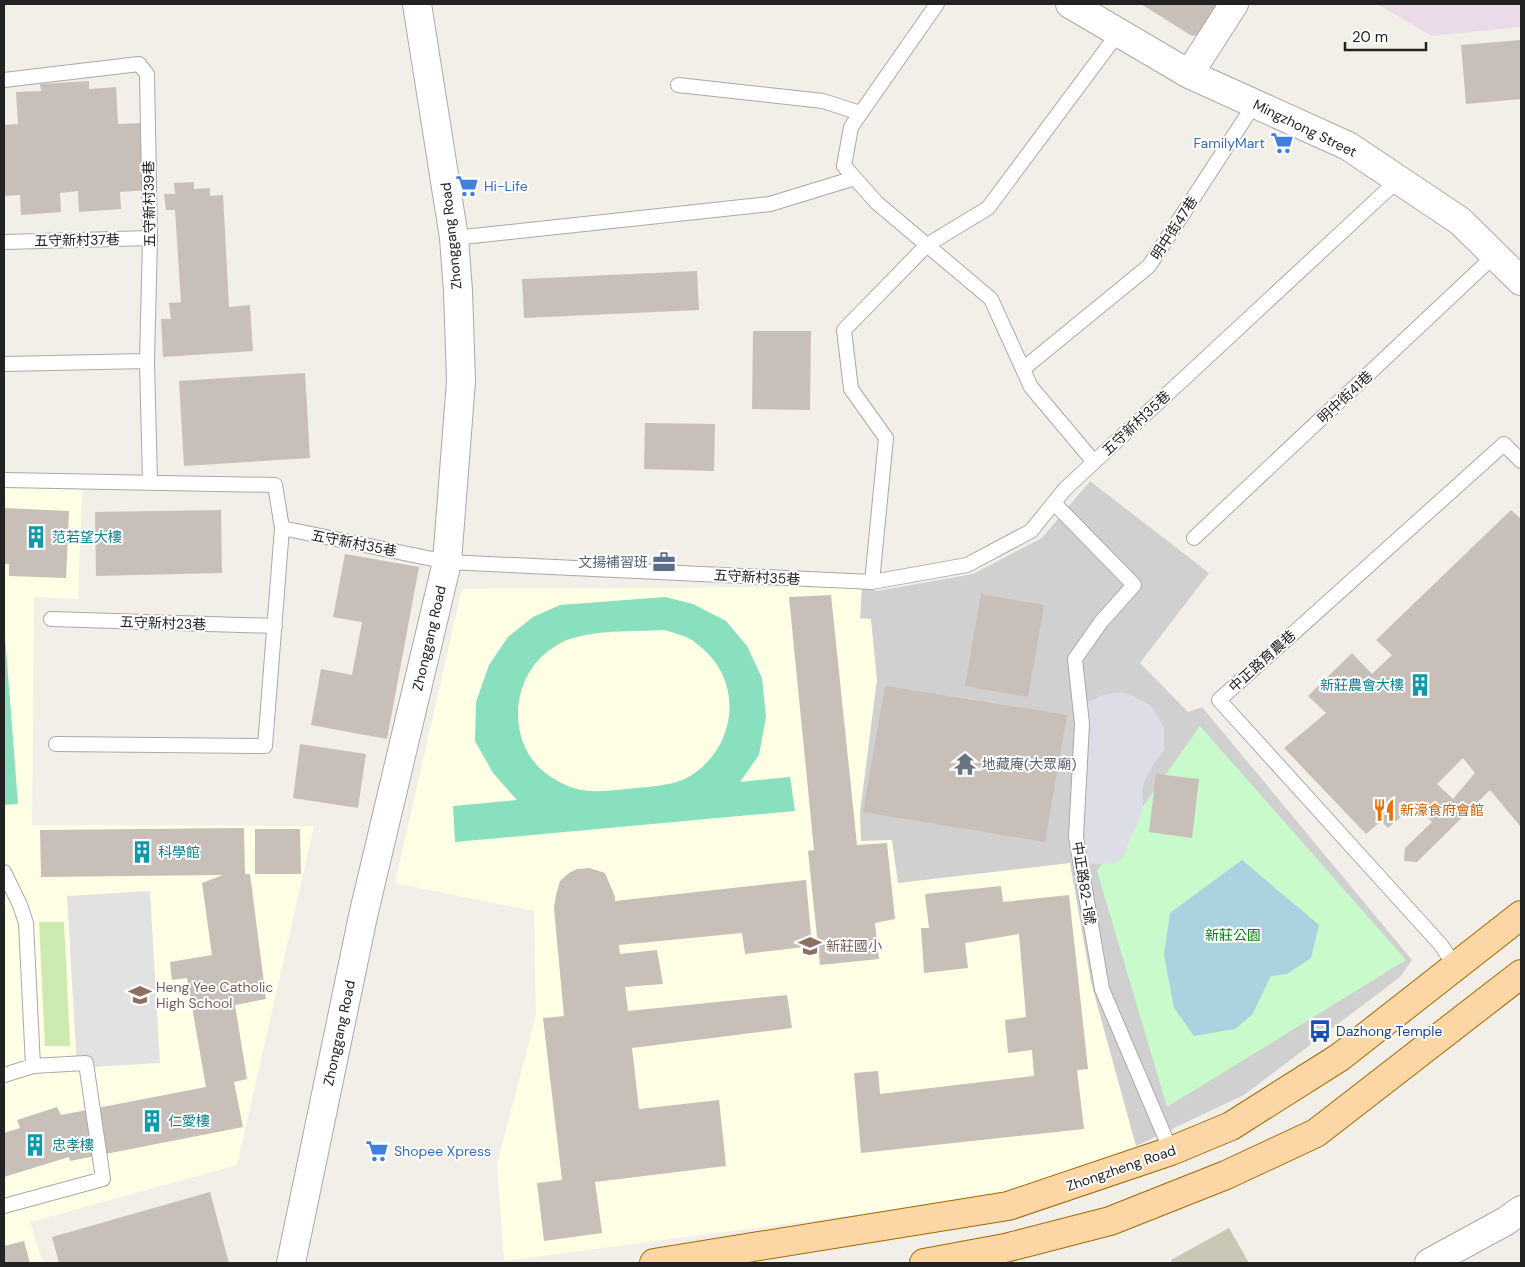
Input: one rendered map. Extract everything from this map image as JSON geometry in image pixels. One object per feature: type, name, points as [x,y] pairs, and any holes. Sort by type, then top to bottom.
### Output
[{"type":"main road","name":"Zhongzheng Road","points":[[654,1263],[1008,1206],[1171,1151],[1231,1126],[1340,1057],[1521,915]]},
{"type":"main road","points":[[924,1263],[1005,1248],[1110,1221],[1226,1175],[1316,1133],[1521,974]]},
{"type":"street","name":"Zhonggang Road","points":[[291,1263],[363,916],[447,562],[461,381],[454,238],[417,4]]},
{"type":"street","name":"Mingzhong Street","points":[[1070,4],[1189,74],[1348,146],[1460,220],[1521,281]]},
{"type":"street","points":[[1189,74],[1234,4]]},
{"type":"street","points":[[1429,1263],[1506,1221],[1521,1210]]},
{"type":"lane","points":[[937,4],[851,127],[844,166],[877,204],[991,299],[1031,387],[1094,462]]},
{"type":"lane","points":[[872,582],[886,438],[850,389],[844,330],[927,245],[988,208],[1119,32]]},
{"type":"lane","name":"五守新村39巷","points":[[4,80],[139,64],[147,74],[150,238],[147,361],[150,482]]},
{"type":"lane","points":[[678,86],[823,101],[860,113]]},
{"type":"lane","name":"明中街47巷","points":[[1023,369],[1149,266],[1255,103]]},
{"type":"lane","points":[[454,238],[770,204],[855,178]]},
{"type":"lane","name":"五守新村35巷","points":[[282,528],[447,562],[872,582],[967,564],[1031,531],[1065,489],[1398,179]]},
{"type":"lane","name":"五守新村37巷","points":[[4,242],[150,238]]},
{"type":"lane","name":"明中街41巷","points":[[1194,538],[1495,255]]},
{"type":"lane","points":[[4,364],[147,361]]},
{"type":"lane","name":"中正路育農巷","points":[[1455,966],[1441,944],[1219,700],[1504,444],[1521,462]]},
{"type":"lane","points":[[4,480],[275,486],[282,528],[265,746],[56,744]]},
{"type":"lane","name":"中正路82-1號","points":[[1054,504],[1134,585],[1101,622],[1075,659],[1082,724],[1076,837],[1102,989],[1171,1151]]},
{"type":"lane","name":"五守新村23巷","points":[[51,619],[275,626]]},
{"type":"lane","points":[[4,872],[20,905],[26,923],[33,1066]]},
{"type":"lane","points":[[4,1075],[33,1066],[86,1063],[103,1179],[4,1206]]},
{"type":"shaded area","points":[[1377,4],[1521,4],[1521,27],[1432,36]]},
{"type":"shaded area","points":[[1090,481],[1209,573],[1140,663],[1188,712],[1202,707],[1412,960],[1400,977],[1244,1095],[1136,1146],[1091,982],[1070,863],[898,883],[892,840],[861,841],[860,813],[877,680],[871,619],[860,618],[862,587],[877,591],[973,574],[1042,538]]},
{"type":"shaded area","name":"Heng Yee Catholic High School","points":[[4,487],[82,490],[78,599],[34,597],[32,825],[314,826],[237,1165],[30,1222],[43,1263],[4,1263]]},
{"type":"shaded area","name":"新莊國小","points":[[862,587],[861,617],[871,618],[877,680],[860,812],[892,840],[898,883],[1070,863],[1091,982],[1136,1146],[1004,1195],[504,1261],[497,1164],[536,1016],[534,911],[395,883],[462,589]]},
{"type":"shaded area","points":[[1121,692],[1150,705],[1154,710],[1164,727],[1164,750],[1144,782],[1142,790],[1143,806],[1125,855],[1114,863],[1086,863],[1076,837],[1080,711],[1087,703],[1103,695]]},
{"type":"shaded area","points":[[150,891],[160,1063],[77,1068],[67,896]]},
{"type":"shaded area","points":[[1229,1228],[1249,1263],[1172,1263],[1171,1260]]},
{"type":"green space","points":[[665,597],[693,604],[726,621],[747,646],[762,678],[766,717],[759,755],[740,782],[790,777],[795,811],[455,842],[453,806],[517,800],[493,773],[475,741],[476,702],[489,665],[508,637],[533,617],[560,605]],"holes":[[[665,630],[687,638],[702,648],[715,662],[724,678],[728,694],[729,712],[726,729],[720,745],[710,759],[689,777],[680,781],[654,786],[588,791],[570,787],[551,777],[536,764],[526,749],[520,732],[518,713],[520,695],[527,678],[537,662],[551,649],[564,641],[576,637],[614,632]]]},
{"type":"green space","points":[[4,623],[18,804],[4,805]]},
{"type":"green space","name":"新莊公園","points":[[1200,726],[1406,960],[1167,1107],[1097,871]]},
{"type":"green space","points":[[39,922],[64,922],[70,1046],[45,1046]]},
{"type":"water","points":[[1242,860],[1319,925],[1311,958],[1287,974],[1271,976],[1252,1015],[1235,1029],[1194,1036],[1174,1008],[1164,955],[1170,913]]},
{"type":"building","points":[[1141,4],[1227,4],[1215,31],[1192,36]]},
{"type":"building","points":[[1521,40],[1521,99],[1466,104],[1461,45]]},
{"type":"building","points":[[89,81],[89,89],[116,87],[118,124],[143,123],[147,190],[120,192],[121,209],[79,212],[78,191],[60,193],[61,212],[21,215],[20,195],[4,196],[4,125],[18,124],[16,92],[41,91],[40,84]]},
{"type":"building","points":[[194,182],[194,189],[210,188],[210,196],[223,195],[229,307],[250,305],[253,351],[163,357],[161,319],[171,319],[169,303],[181,302],[175,210],[166,210],[164,194],[175,194],[174,183]]},
{"type":"building","points":[[697,271],[699,310],[524,318],[522,279]]},
{"type":"building","points":[[753,331],[811,331],[810,410],[752,409]]},
{"type":"building","points":[[305,373],[310,458],[184,466],[179,381]]},
{"type":"building","points":[[645,423],[715,424],[714,471],[644,469]]},
{"type":"building","name":"范若望大樓","points":[[4,508],[69,511],[66,578],[9,576],[9,564],[4,564]]},
{"type":"building","points":[[221,510],[222,573],[96,576],[95,512]]},
{"type":"building","name":"新莊農會大樓","points":[[1511,510],[1521,519],[1521,827],[1490,790],[1417,862],[1404,861],[1405,848],[1432,822],[1416,804],[1388,828],[1381,821],[1366,834],[1284,748],[1326,713],[1308,696],[1352,653],[1372,674],[1392,655],[1376,640]],"holes":[[[1463,758],[1475,773],[1453,799],[1437,784]]]},
{"type":"building","points":[[345,554],[419,567],[387,739],[311,725],[321,669],[352,675],[362,622],[333,617]]},
{"type":"building","points":[[981,594],[1044,605],[1028,697],[965,686]]},
{"type":"building","points":[[831,595],[857,845],[887,843],[895,919],[875,923],[879,959],[820,965],[808,851],[814,850],[789,597]]},
{"type":"building","name":"地藏庵(大眾廟)","points":[[885,686],[1067,715],[1045,842],[863,812]]},
{"type":"building","points":[[300,744],[366,754],[358,808],[293,798]]},
{"type":"building","points":[[1156,774],[1199,779],[1192,838],[1149,832]]},
{"type":"building","points":[[244,828],[245,874],[250,874],[266,999],[235,1005],[247,1079],[234,1082],[243,1127],[70,1161],[69,1157],[4,1177],[4,1133],[20,1128],[17,1120],[57,1107],[61,1115],[206,1087],[187,978],[172,980],[170,962],[212,955],[202,883],[223,875],[41,877],[40,830]]},
{"type":"building","points":[[255,829],[300,829],[301,874],[255,874]]},
{"type":"building","points":[[589,868],[605,873],[615,901],[806,880],[812,946],[745,954],[742,933],[619,945],[620,954],[657,950],[663,984],[625,987],[628,1011],[787,995],[792,1028],[632,1048],[639,1109],[719,1100],[726,1166],[595,1182],[602,1233],[544,1241],[537,1183],[562,1180],[543,1018],[564,1016],[554,908],[560,881],[577,869]]},
{"type":"building","points":[[1001,886],[1003,902],[1069,895],[1088,1069],[1077,1070],[1084,1129],[861,1153],[854,1073],[878,1071],[880,1094],[1034,1076],[1032,1050],[1008,1053],[1005,1020],[1026,1017],[1019,934],[965,943],[968,968],[924,973],[921,928],[929,928],[925,894]]},
{"type":"building","points":[[210,1192],[229,1263],[59,1263],[52,1237]]},
{"type":"building","points":[[24,1241],[30,1263],[4,1263],[4,1246]]},
{"type":"place","name":"FamilyMart","points":[[1282,143]]},
{"type":"place","name":"Hi-Life","points":[[467,186]]},
{"type":"place","name":"范若望大樓","points":[[36,537]]},
{"type":"place","name":"文揚補習班","points":[[664,562]]},
{"type":"place","name":"新莊農會大樓","points":[[1420,685]]},
{"type":"place","name":"地藏庵(大眾廟)","points":[[965,764]]},
{"type":"place","name":"新濠食府會館","points":[[1384,810]]},
{"type":"place","name":"科學館","points":[[142,852]]},
{"type":"place","name":"新莊國小","points":[[810,946]]},
{"type":"place","name":"Heng Yee Catholic High School","points":[[140,995]]},
{"type":"place","name":"Dazhong Temple","points":[[1320,1031]]},
{"type":"place","name":"仁愛樓","points":[[152,1121]]},
{"type":"place","name":"忠孝樓","points":[[35,1145]]},
{"type":"place","name":"Shopee Xpress","points":[[377,1151]]}]
